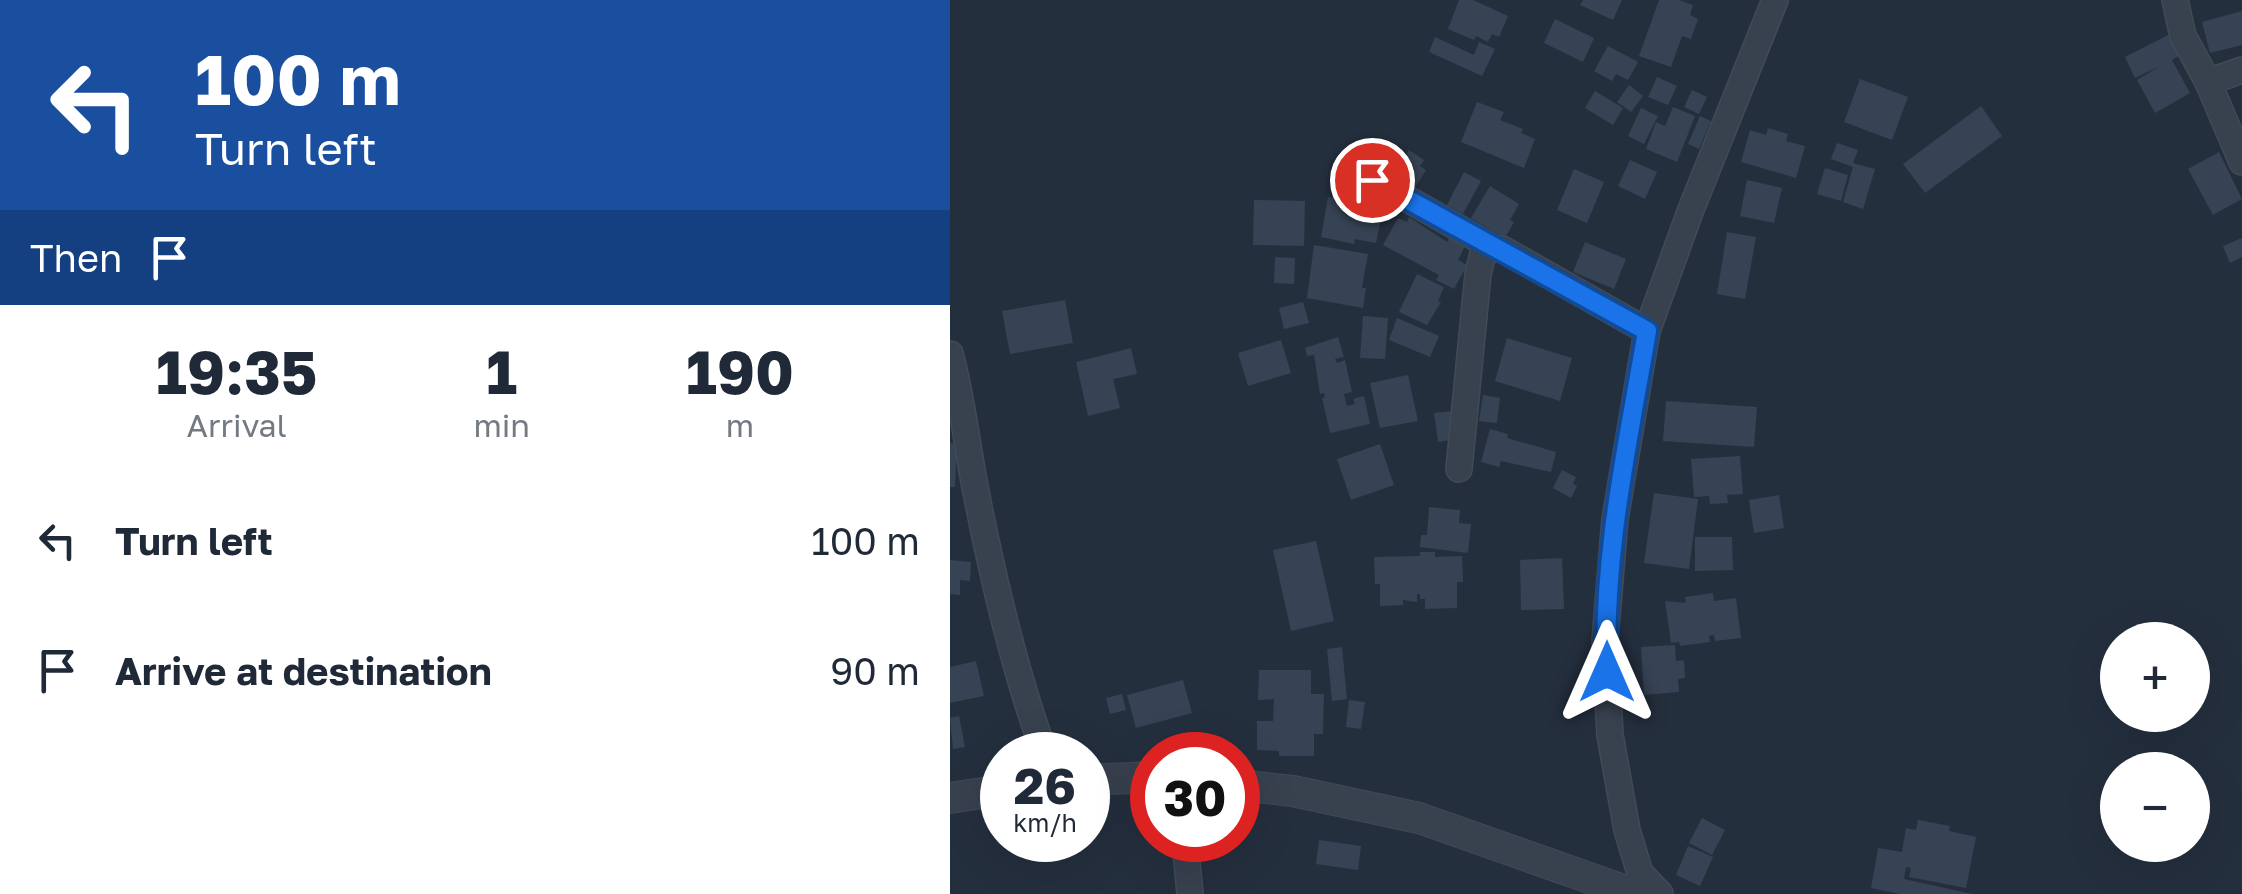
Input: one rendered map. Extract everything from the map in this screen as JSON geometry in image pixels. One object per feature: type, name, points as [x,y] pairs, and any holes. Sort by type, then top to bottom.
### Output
[{"type":"street","points":[[1660,894],[1640,874],[1627,830],[1610,735],[1606,640],[1615,519],[1647,331],[1774,0]]},
{"type":"street","points":[[2175,0],[2183,36],[2208,82],[2242,162]]},
{"type":"street","points":[[2208,82],[2242,70]]},
{"type":"street","points":[[1372,180],[1647,331]]},
{"type":"street","points":[[1460,469],[1478,274],[1484,254],[1494,248]]},
{"type":"street","points":[[950,354],[976,496],[1023,695],[1037,732]]},
{"type":"street","points":[[1260,787],[1418,818],[1635,894]]},
{"type":"street","points":[[950,798],[980,793]]},
{"type":"street","points":[[1188,862],[1190,894]]},
{"type":"building","points":[[1459,0],[1473,0],[1508,16],[1499,37],[1492,34],[1488,42],[1476,36],[1474,40],[1448,29]]},
{"type":"building","points":[[1583,0],[1622,0],[1613,20],[1580,5]]},
{"type":"building","points":[[1659,0],[1693,5],[1690,15],[1698,19],[1691,39],[1682,36],[1671,67],[1639,56]]},
{"type":"building","points":[[2242,11],[2242,45],[2210,53],[2202,22]]},
{"type":"building","points":[[1555,19],[1594,38],[1583,62],[1544,43]]},
{"type":"building","points":[[2168,35],[2179,56],[2172,60],[2190,93],[2155,113],[2137,80],[2160,66],[2135,78],[2125,57]]},
{"type":"building","points":[[1435,37],[1474,55],[1479,42],[1495,49],[1482,76],[1429,52]]},
{"type":"building","points":[[1608,46],[1638,62],[1628,80],[1616,74],[1612,81],[1594,71]]},
{"type":"building","points":[[1657,77],[1677,86],[1668,105],[1648,97]]},
{"type":"building","points":[[1860,79],[1908,97],[1892,140],[1844,122]]},
{"type":"building","points":[[1629,85],[1643,96],[1631,112],[1617,102]]},
{"type":"building","points":[[1692,90],[1707,97],[1699,114],[1684,107]]},
{"type":"building","points":[[1595,91],[1623,108],[1613,125],[1585,108]]},
{"type":"building","points":[[1477,102],[1504,112],[1500,120],[1523,129],[1521,133],[1535,139],[1524,168],[1461,142]]},
{"type":"building","points":[[1981,106],[2002,136],[1925,193],[1903,164]]},
{"type":"building","points":[[1673,107],[1695,116],[1677,162],[1646,149],[1656,122],[1665,126]]},
{"type":"building","points":[[1641,108],[1658,116],[1644,144],[1628,136]]},
{"type":"building","points":[[1700,116],[1711,121],[1699,149],[1688,144]]},
{"type":"building","points":[[1768,128],[1788,134],[1786,141],[1805,146],[1796,178],[1741,162],[1750,130],[1766,135]]},
{"type":"building","points":[[1837,143],[1858,150],[1853,163],[1875,169],[1863,209],[1843,202],[1853,167],[1831,159]]},
{"type":"building","points":[[1409,150],[1424,160],[1420,166],[1426,170],[1411,194],[1391,182]]},
{"type":"building","points":[[2219,152],[2242,199],[2213,215],[2188,169]]},
{"type":"building","points":[[1630,160],[1657,172],[1645,199],[1618,186]]},
{"type":"building","points":[[1825,168],[1848,175],[1841,201],[1817,194]]},
{"type":"building","points":[[1574,169],[1604,182],[1587,223],[1557,210]]},
{"type":"building","points":[[1464,172],[1481,181],[1463,214],[1447,205]]},
{"type":"building","points":[[1747,180],[1782,188],[1774,223],[1740,216]]},
{"type":"building","points":[[1490,186],[1519,204],[1505,238],[1471,218]]},
{"type":"building","points":[[1340,196],[1383,208],[1376,243],[1355,239],[1354,244],[1321,237],[1328,197]]},
{"type":"building","points":[[1254,200],[1305,201],[1304,246],[1253,245]]},
{"type":"building","points":[[1409,217],[1447,242],[1450,236],[1466,244],[1458,260],[1467,265],[1454,289],[1436,280],[1439,275],[1383,245],[1398,218],[1407,222]]},
{"type":"building","points":[[1727,232],[1756,237],[1745,299],[1717,294]]},
{"type":"building","points":[[2242,238],[2242,257],[2230,263],[2223,246]]},
{"type":"building","points":[[1585,242],[1626,259],[1614,289],[1573,272]]},
{"type":"building","points":[[1314,245],[1368,254],[1363,308],[1307,298]]},
{"type":"building","points":[[1275,257],[1295,258],[1294,284],[1274,283]]},
{"type":"building","points":[[1417,274],[1444,287],[1438,301],[1441,302],[1427,325],[1399,312]]},
{"type":"building","points":[[1065,300],[1073,343],[1010,354],[1002,311]]},
{"type":"building","points":[[1303,302],[1309,323],[1284,329],[1279,308]]},
{"type":"building","points":[[1363,316],[1388,318],[1385,359],[1360,358]]},
{"type":"building","points":[[1397,318],[1439,336],[1430,357],[1389,340]]},
{"type":"building","points":[[1338,337],[1344,357],[1335,359],[1337,363],[1345,360],[1352,392],[1344,394],[1347,406],[1364,396],[1370,424],[1330,433],[1314,355],[1307,356],[1305,348]]},
{"type":"building","points":[[1507,338],[1572,358],[1560,401],[1495,381]]},
{"type":"building","points":[[1281,340],[1291,373],[1248,386],[1238,353]]},
{"type":"building","points":[[1131,348],[1137,374],[1113,379],[1120,408],[1088,416],[1076,362]]},
{"type":"building","points":[[1408,375],[1418,421],[1380,428],[1370,383]]},
{"type":"building","points":[[1483,395],[1500,398],[1497,423],[1479,421]]},
{"type":"building","points":[[1666,401],[1757,407],[1754,447],[1663,441]]},
{"type":"building","points":[[1452,411],[1456,439],[1438,442],[1434,413]]},
{"type":"building","points":[[1490,429],[1556,452],[1551,472],[1501,461],[1499,467],[1481,462]]},
{"type":"building","points":[[950,443],[957,444],[955,487],[950,487]]},
{"type":"building","points":[[1380,444],[1394,485],[1351,500],[1337,459]]},
{"type":"building","points":[[1740,456],[1743,494],[1727,495],[1728,503],[1710,504],[1709,496],[1694,497],[1691,459]]},
{"type":"building","points":[[1562,470],[1576,477],[1573,484],[1577,486],[1571,498],[1553,488]]},
{"type":"building","points":[[1654,493],[1698,499],[1689,569],[1644,563]]},
{"type":"building","points":[[1779,495],[1784,528],[1754,533],[1749,500]]},
{"type":"building","points":[[1429,507],[1460,510],[1459,523],[1471,524],[1468,553],[1420,547],[1421,535],[1427,535]]},
{"type":"building","points":[[1695,537],[1732,537],[1733,570],[1695,571]]},
{"type":"building","points":[[1316,541],[1334,621],[1291,631],[1273,550]]},
{"type":"building","points":[[1420,552],[1435,552],[1435,557],[1462,556],[1463,582],[1457,582],[1457,608],[1425,609],[1425,599],[1420,599],[1420,594],[1417,602],[1403,600],[1403,605],[1380,606],[1374,557],[1420,556]]},
{"type":"building","points":[[1562,558],[1564,609],[1521,610],[1520,560]]},
{"type":"building","points":[[950,560],[971,562],[970,581],[960,580],[960,595],[950,594]]},
{"type":"building","points":[[1713,593],[1714,601],[1736,598],[1741,638],[1715,641],[1714,635],[1709,636],[1710,642],[1680,646],[1679,642],[1671,643],[1665,601],[1686,603],[1685,597]]},
{"type":"building","points":[[1675,645],[1676,661],[1684,660],[1685,678],[1678,679],[1679,692],[1644,695],[1641,647]]},
{"type":"building","points":[[1342,647],[1347,699],[1332,701],[1327,649]]},
{"type":"building","points":[[976,661],[984,696],[950,703],[950,667]]},
{"type":"building","points":[[1259,670],[1311,670],[1311,694],[1324,694],[1323,734],[1314,734],[1314,756],[1279,756],[1279,751],[1260,750],[1257,721],[1273,721],[1274,699],[1258,700]]},
{"type":"building","points":[[1183,680],[1192,713],[1136,728],[1127,695]]},
{"type":"building","points":[[1122,694],[1126,710],[1110,714],[1106,698]]},
{"type":"building","points":[[1349,700],[1365,702],[1361,729],[1346,727]]},
{"type":"building","points":[[959,716],[965,747],[953,749],[950,718]]},
{"type":"building","points":[[1702,818],[1725,830],[1712,855],[1689,843]]},
{"type":"building","points":[[1918,820],[1950,826],[1949,831],[1976,837],[1966,888],[1909,877],[1911,868],[1906,867],[1904,879],[1972,894],[1900,894],[1871,888],[1878,848],[1902,852],[1906,828],[1916,830]]},
{"type":"building","points":[[1319,840],[1361,846],[1358,870],[1316,864]]},
{"type":"building","points":[[1688,846],[1713,857],[1700,886],[1676,875]]},
{"type":"route","points":[[1372,180],[1647,331],[1615,519],[1607,672]]}]
